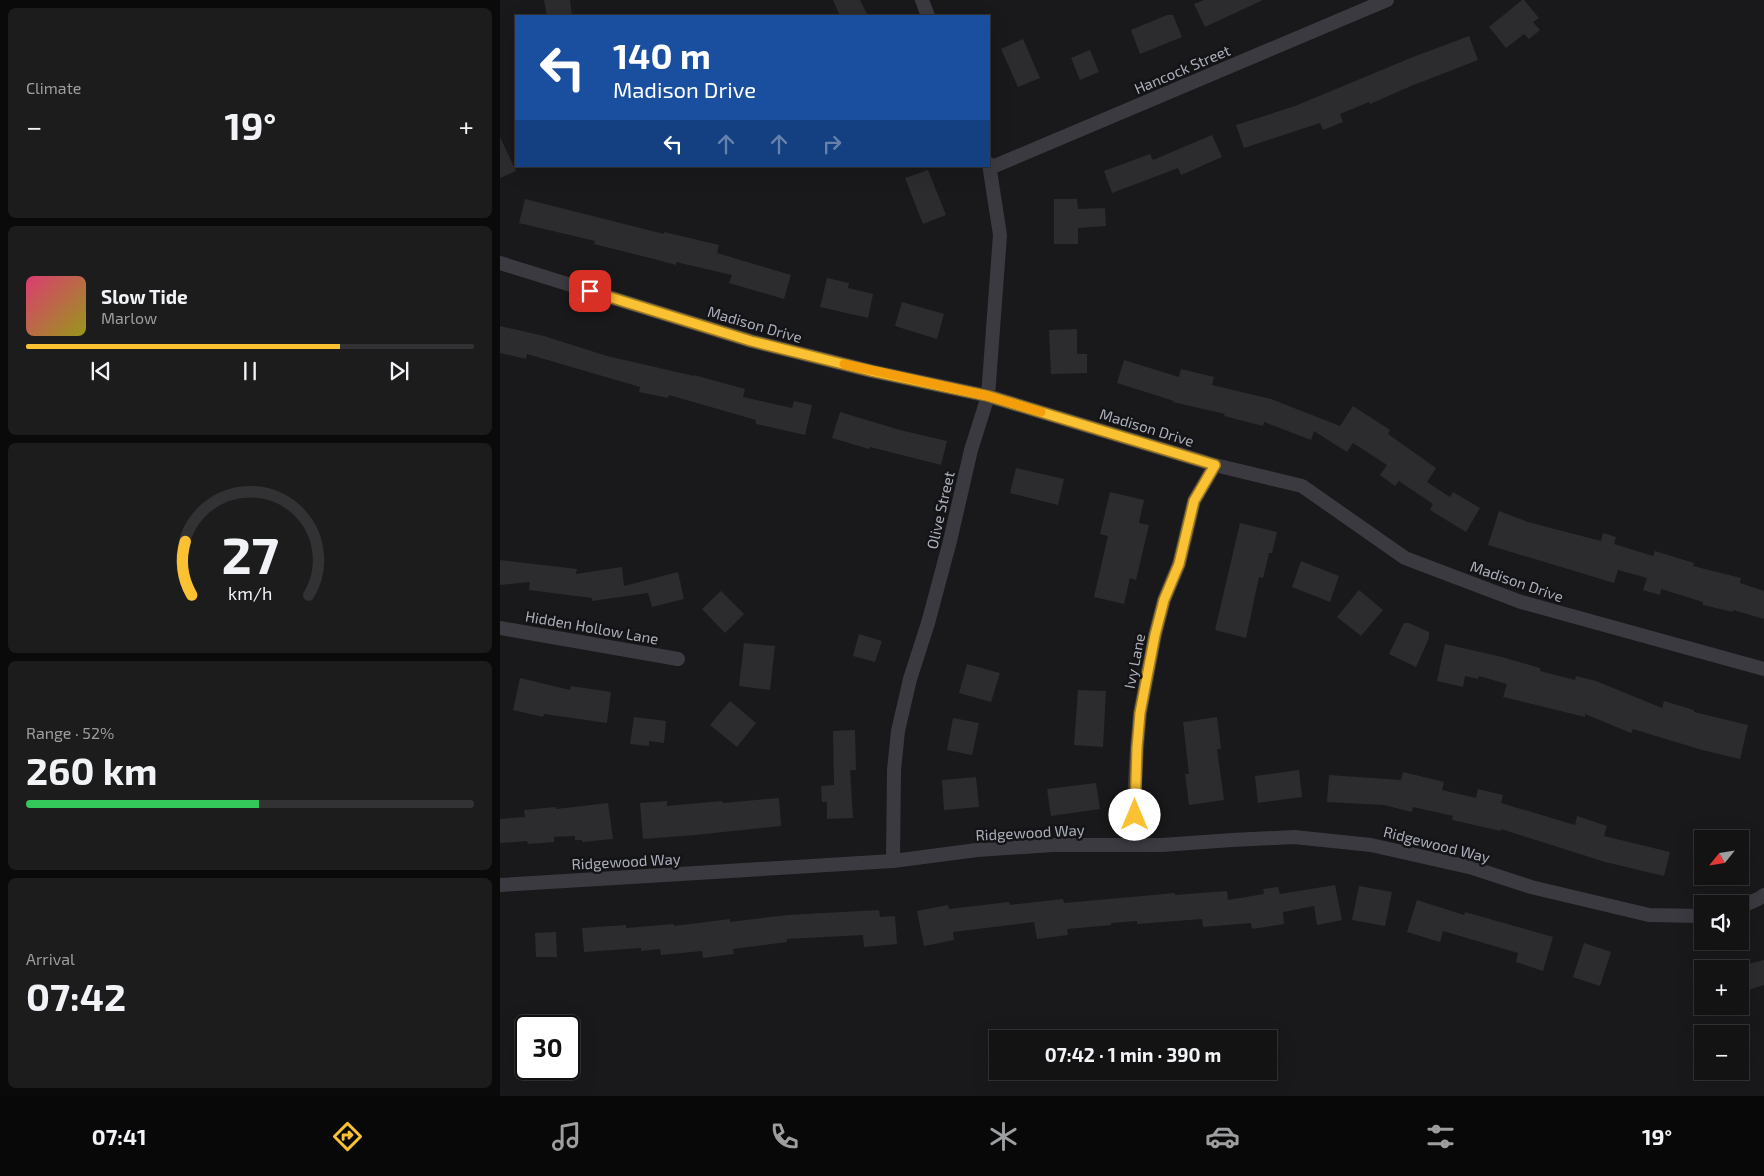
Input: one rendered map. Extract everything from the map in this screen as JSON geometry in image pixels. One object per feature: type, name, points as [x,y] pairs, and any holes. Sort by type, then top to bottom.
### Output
[{"type":"street","points":[[922,0],[928,15]]},
{"type":"street","name":"Hancock Street","points":[[990,166],[1387,0]]},
{"type":"street","name":"Olive Street","points":[[893,861],[894,770],[898,731],[910,679],[928,623],[950,542],[971,450],[988,396],[1000,235],[990,166]]},
{"type":"street","name":"Madison Drive","points":[[500,263],[751,341],[871,371],[988,396],[1215,465],[1302,486],[1405,558],[1512,598],[1764,669]]},
{"type":"street","name":"Ivy Lane","points":[[1136,845],[1134,801],[1140,713],[1155,635],[1164,600],[1179,564],[1194,501],[1215,465]]},
{"type":"street","name":"Hidden Hollow Lane","points":[[500,628],[678,658]]},
{"type":"street","name":"Ridgewood Way","points":[[500,885],[893,861],[996,848],[1053,845],[1162,845],[1294,838],[1371,845],[1473,868],[1531,887],[1649,914],[1694,916]]},
{"type":"street","points":[[1749,903],[1764,895]]},
{"type":"building","points":[[544,0],[570,0],[572,15],[547,15]]},
{"type":"building","points":[[833,0],[860,0],[868,15],[840,15]]},
{"type":"building","points":[[1204,0],[1263,0],[1205,27],[1194,4]]},
{"type":"building","points":[[1522,0],[1539,18],[1533,22],[1540,30],[1529,39],[1524,34],[1506,48],[1489,27]]},
{"type":"building","points":[[1167,15],[1173,15],[1182,37],[1140,54],[1131,30]]},
{"type":"building","points":[[1469,36],[1478,60],[1370,104],[1369,102],[1340,114],[1343,122],[1323,130],[1320,123],[1244,148],[1236,125],[1295,106]]},
{"type":"building","points":[[1023,39],[1040,78],[1018,87],[1001,49]]},
{"type":"building","points":[[1090,50],[1099,72],[1080,80],[1071,58]]},
{"type":"building","points":[[1212,135],[1222,157],[1181,175],[1178,168],[1112,193],[1104,171],[1150,154],[1153,160]]},
{"type":"building","points":[[500,137],[516,171],[500,178]]},
{"type":"building","points":[[928,170],[946,215],[923,224],[905,178]]},
{"type":"building","points":[[525,199],[664,234],[664,232],[719,245],[717,253],[791,275],[784,299],[729,283],[732,275],[676,262],[676,265],[594,244],[595,241],[519,223]]},
{"type":"building","points":[[1054,199],[1077,199],[1078,209],[1105,208],[1106,226],[1078,228],[1078,244],[1054,244]]},
{"type":"building","points":[[827,278],[849,283],[848,288],[873,294],[868,318],[820,307]]},
{"type":"building","points":[[902,302],[944,314],[937,339],[895,326]]},
{"type":"building","points":[[500,326],[544,336],[607,356],[694,375],[745,389],[743,397],[792,408],[794,401],[812,405],[805,435],[756,424],[756,420],[669,395],[668,398],[639,392],[640,387],[527,354],[526,359],[500,353]]},
{"type":"building","points":[[1077,329],[1077,354],[1087,354],[1087,373],[1051,374],[1049,330]]},
{"type":"building","points":[[1124,360],[1179,377],[1181,369],[1214,377],[1212,385],[1271,399],[1340,426],[1353,406],[1390,430],[1388,434],[1436,468],[1427,482],[1450,497],[1453,492],[1480,508],[1466,532],[1430,510],[1433,504],[1399,481],[1395,486],[1380,475],[1387,465],[1353,443],[1347,452],[1314,431],[1311,440],[1264,422],[1263,426],[1224,416],[1225,414],[1173,402],[1117,383]]},
{"type":"building","points":[[840,412],[900,430],[947,441],[941,465],[870,447],[869,449],[832,438]]},
{"type":"building","points":[[1016,468],[1064,479],[1058,505],[1010,493]]},
{"type":"building","points":[[1110,492],[1144,500],[1139,523],[1149,525],[1136,580],[1130,578],[1124,604],[1094,597],[1108,536],[1100,534]]},
{"type":"building","points":[[1499,511],[1528,522],[1601,541],[1603,533],[1616,537],[1614,544],[1653,556],[1655,551],[1694,563],[1693,566],[1741,578],[1740,583],[1764,591],[1764,619],[1733,610],[1733,612],[1703,605],[1703,602],[1661,589],[1660,595],[1643,590],[1647,578],[1618,570],[1614,583],[1488,545]]},
{"type":"building","points":[[1240,523],[1277,532],[1272,553],[1269,553],[1263,578],[1259,577],[1246,638],[1215,630]]},
{"type":"building","points":[[500,560],[577,569],[576,574],[622,567],[624,586],[678,572],[684,599],[652,607],[648,593],[592,601],[592,598],[529,590],[530,582],[500,585]]},
{"type":"building","points":[[1301,561],[1339,576],[1330,602],[1292,587]]},
{"type":"building","points":[[1359,590],[1383,610],[1361,636],[1337,617]]},
{"type":"building","points":[[721,591],[744,614],[725,633],[702,609]]},
{"type":"building","points":[[1404,623],[1409,623],[1429,632],[1429,638],[1416,667],[1389,654]]},
{"type":"building","points":[[859,634],[882,641],[875,662],[853,656]]},
{"type":"building","points":[[744,643],[775,646],[770,690],[739,686]]},
{"type":"building","points":[[1445,644],[1502,657],[1540,668],[1540,671],[1575,680],[1576,676],[1596,681],[1662,708],[1664,701],[1694,710],[1694,712],[1748,725],[1740,759],[1702,750],[1633,729],[1631,733],[1585,714],[1585,717],[1503,697],[1507,684],[1479,676],[1478,679],[1465,676],[1463,687],[1437,681]]},
{"type":"building","points":[[967,664],[1000,673],[991,702],[959,693]]},
{"type":"building","points":[[520,678],[570,690],[571,686],[611,692],[607,723],[544,714],[543,717],[513,710]]},
{"type":"building","points":[[1078,690],[1106,691],[1103,747],[1074,745]]},
{"type":"building","points":[[730,701],[756,723],[737,747],[710,725]]},
{"type":"building","points":[[634,717],[666,721],[664,743],[649,741],[649,746],[630,744]]},
{"type":"building","points":[[1217,717],[1221,749],[1217,749],[1224,800],[1189,805],[1185,774],[1189,774],[1183,722]]},
{"type":"building","points":[[953,718],[979,723],[972,755],[947,750]]},
{"type":"building","points":[[855,730],[856,770],[850,770],[853,818],[827,819],[827,802],[822,802],[821,786],[834,785],[833,731]]},
{"type":"building","points":[[1299,770],[1302,797],[1258,803],[1255,776]]},
{"type":"building","points":[[1403,772],[1444,782],[1442,790],[1476,798],[1478,789],[1503,795],[1501,803],[1575,825],[1577,816],[1607,826],[1604,836],[1670,852],[1664,876],[1605,862],[1501,829],[1501,831],[1452,820],[1453,816],[1413,807],[1412,812],[1384,805],[1327,802],[1329,775],[1401,780]]},
{"type":"building","points":[[976,777],[979,807],[944,810],[942,780]]},
{"type":"building","points":[[1096,783],[1100,809],[1051,816],[1047,789]]},
{"type":"building","points":[[779,798],[781,826],[643,839],[640,803],[667,801],[667,806]]},
{"type":"building","points":[[608,803],[613,839],[582,842],[582,840],[575,840],[575,836],[554,837],[554,842],[528,844],[527,841],[500,843],[500,819],[525,817],[524,810],[556,807],[556,809]]},
{"type":"building","points":[[1335,885],[1342,920],[1317,925],[1314,906],[1283,912],[1284,924],[1252,929],[1251,923],[1203,927],[1202,919],[1137,924],[1137,921],[1067,929],[1068,935],[1037,939],[1034,922],[953,932],[954,940],[924,946],[917,911],[948,905],[949,909],[1009,902],[1010,905],[1063,899],[1064,903],[1175,893],[1175,895],[1227,891],[1228,900],[1264,894],[1263,889],[1278,887],[1280,894]]},
{"type":"building","points":[[1359,886],[1392,892],[1385,926],[1352,920]]},
{"type":"building","points":[[1417,900],[1464,915],[1465,912],[1553,937],[1543,971],[1516,962],[1518,953],[1443,931],[1440,942],[1407,932]]},
{"type":"building","points":[[879,910],[880,917],[895,916],[897,944],[864,947],[863,935],[787,939],[787,942],[733,949],[734,954],[703,958],[702,951],[661,955],[660,949],[641,951],[641,948],[584,952],[582,928],[626,925],[626,928],[674,924],[674,926],[730,919],[730,922],[787,915]]},
{"type":"building","points":[[556,932],[557,957],[536,957],[535,933]]},
{"type":"building","points":[[1584,943],[1611,952],[1600,986],[1573,977]]},
{"type":"building","points":[[1764,960],[1764,985],[1749,990],[1749,964]]},
{"type":"slow traffic","points":[[844,364],[988,396],[1041,412]]},
{"type":"route","points":[[590,291],[751,341],[871,371],[988,396],[1215,465],[1194,501],[1179,564],[1164,600],[1155,635],[1140,713],[1134,801],[1135,815]]}]
